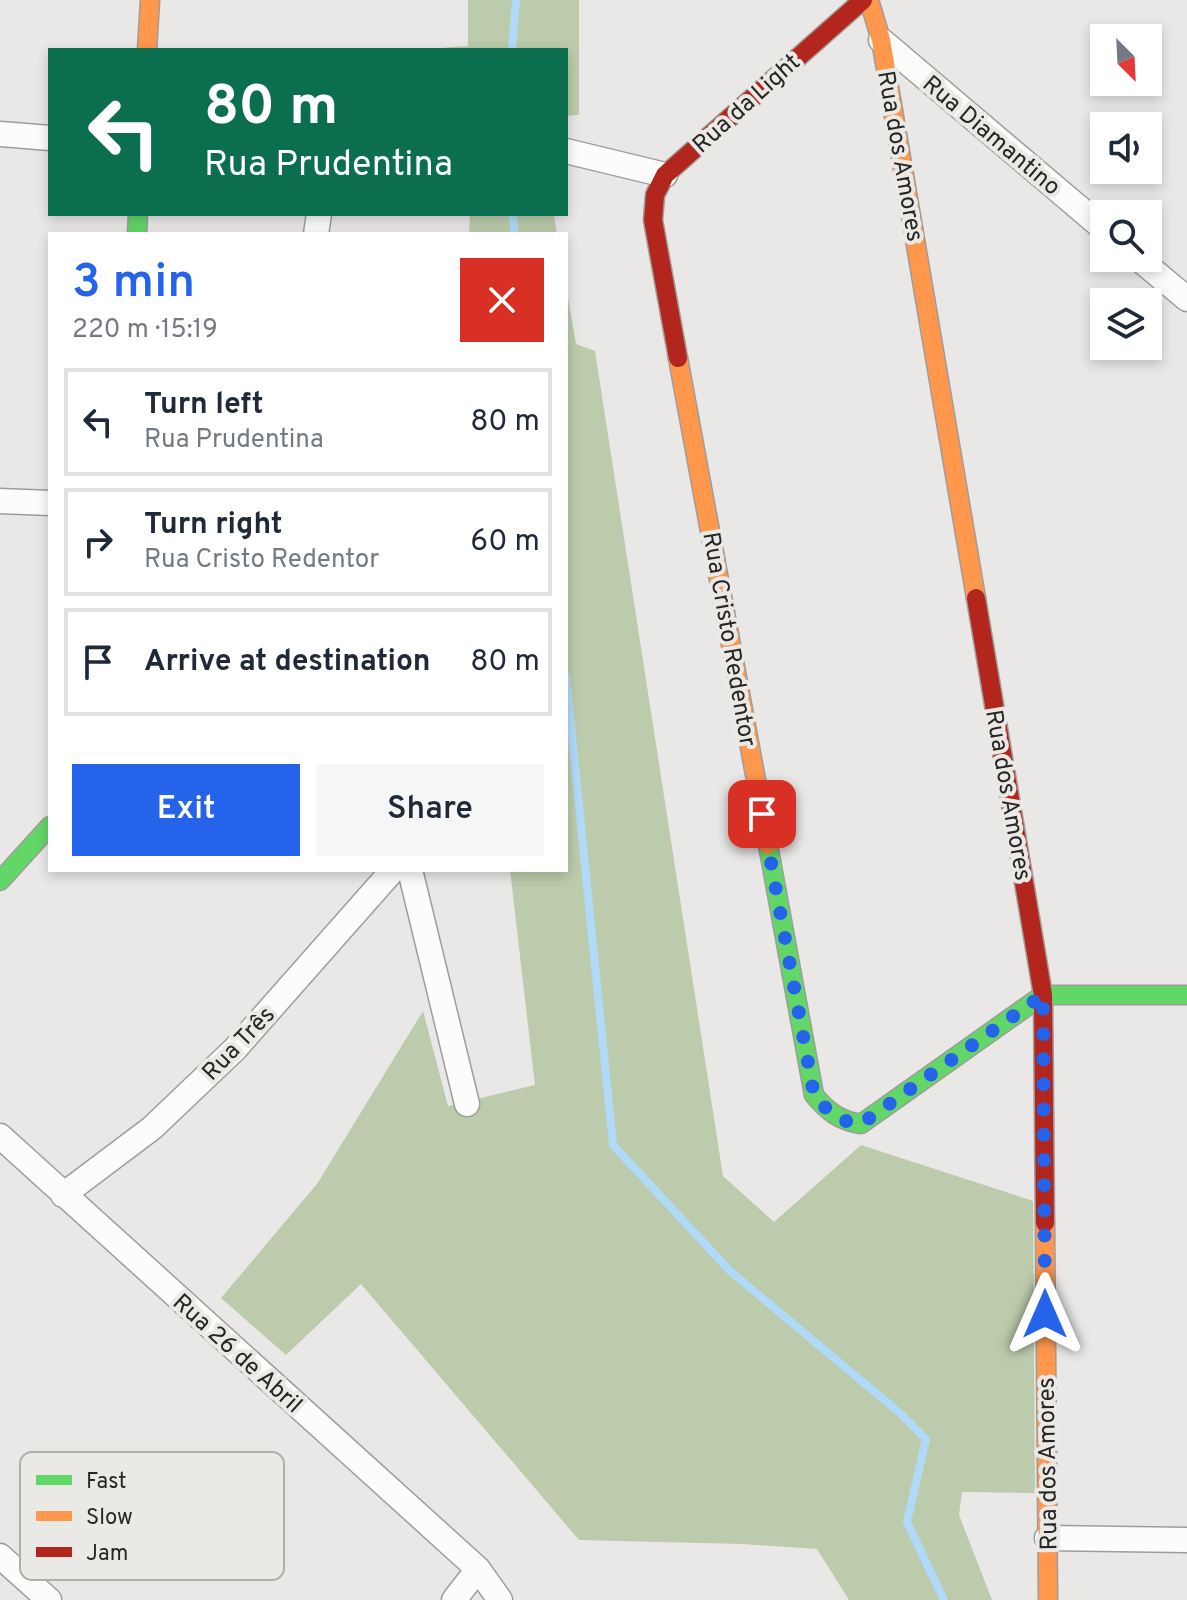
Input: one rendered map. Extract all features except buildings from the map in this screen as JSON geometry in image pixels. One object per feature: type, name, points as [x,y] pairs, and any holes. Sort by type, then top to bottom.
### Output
[{"type":"street","points":[[147,48],[150,0]]},
{"type":"street","name":"Rua da Light","points":[[665,175],[863,0]]},
{"type":"street","name":"Rua dos Amores","points":[[869,0],[881,40],[1043,995],[1048,1600]]},
{"type":"street","name":"Rua Diamantino","points":[[881,40],[1090,217]]},
{"type":"street","points":[[0,134],[48,138]]},
{"type":"street","points":[[568,151],[665,175]]},
{"type":"street","name":"Rua Cristo Redentor","points":[[665,175],[655,195],[653,220],[814,1095],[828,1111],[844,1122],[861,1124],[1043,995]]},
{"type":"street","points":[[1155,272],[1187,299]]},
{"type":"street","points":[[0,501],[48,503]]},
{"type":"street","points":[[1,880],[48,828]]},
{"type":"street","name":"Rua Três","points":[[63,1195],[152,1128],[235,1049],[391,872]]},
{"type":"street","points":[[410,872],[467,1104]]},
{"type":"street","points":[[1043,995],[1187,995]]},
{"type":"street","name":"Rua 26 de Abril","points":[[0,1136],[478,1569],[500,1600]]},
{"type":"street","points":[[1047,1538],[1187,1540]]},
{"type":"street","points":[[0,1556],[20,1574]]},
{"type":"street","points":[[454,1600],[478,1569]]},
{"type":"street","points":[[27,1580],[49,1600]]},
{"type":"green space","points":[[468,0],[579,0],[579,115],[568,116],[568,48],[440,48],[468,46]]},
{"type":"green space","points":[[470,216],[554,216],[557,232],[469,232]]},
{"type":"green space","points":[[568,298],[576,344],[595,351],[723,1176],[774,1222],[861,1145],[1033,1201],[1035,1493],[962,1492],[959,1515],[992,1600],[849,1600],[817,1549],[579,1540],[361,1284],[286,1355],[221,1298],[317,1184],[423,1011],[448,1106],[535,1085],[510,872],[568,872]]},
{"type":"waterway","points":[[512,48],[516,0]]},
{"type":"waterway","points":[[512,216],[515,232]]},
{"type":"waterway","points":[[568,696],[613,1145],[730,1271],[900,1413],[926,1439],[907,1522],[944,1600]]},
{"type":"traffic: fast","points":[[137,232],[138,216]]},
{"type":"traffic: fast","points":[[0,881],[48,828]]},
{"type":"traffic: fast","points":[[768,845],[814,1095],[840,1118],[861,1124],[1043,995],[1187,995]]},
{"type":"traffic: slow","points":[[147,48],[150,0]]},
{"type":"traffic: slow","points":[[869,0],[881,40],[976,598]]},
{"type":"traffic: slow","points":[[678,358],[768,845]]},
{"type":"traffic: slow","points":[[1045,1223],[1048,1600]]},
{"type":"traffic: jam","points":[[678,358],[653,220],[655,195],[665,175],[863,0]]},
{"type":"traffic: jam","points":[[976,598],[1043,995],[1045,1223]]},
{"type":"route","points":[[762,814],[814,1095],[828,1111],[844,1122],[861,1124],[1043,995],[1045,1314]]}]
